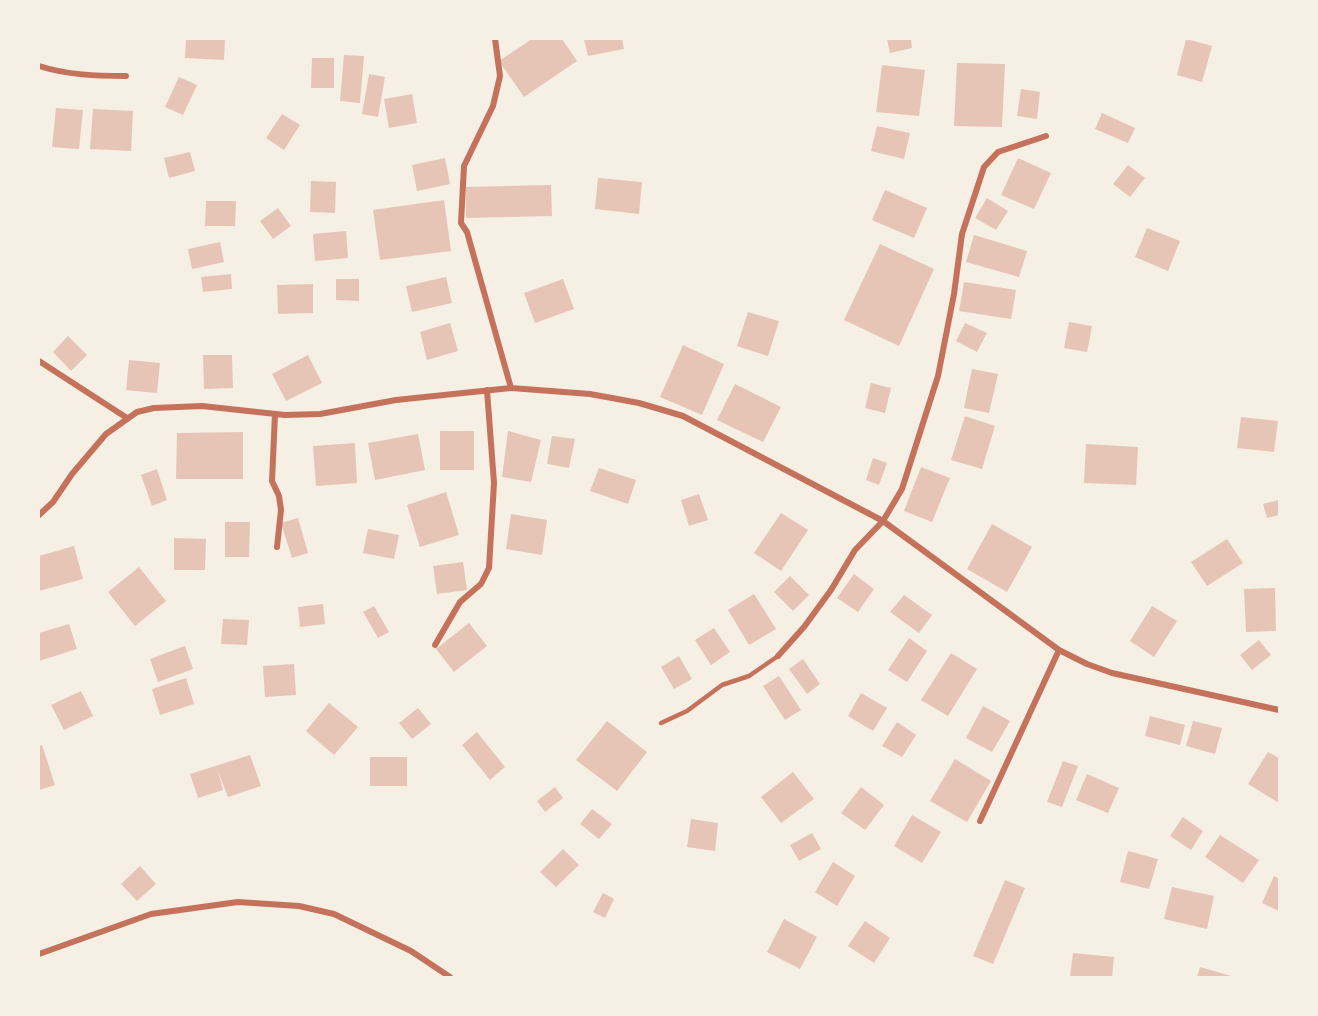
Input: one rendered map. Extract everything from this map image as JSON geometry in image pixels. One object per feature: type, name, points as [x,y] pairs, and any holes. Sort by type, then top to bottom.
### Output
[{"type":"street","points":[[495,39],[500,76],[493,106],[464,166],[461,223],[467,232],[511,388]]},
{"type":"street","points":[[39,66],[52,70],[126,76]]},
{"type":"street","points":[[778,656],[831,590],[855,550],[883,521],[902,489],[938,376],[954,294],[962,234],[984,167],[998,152],[1046,136]]},
{"type":"street","points":[[39,361],[127,418]]},
{"type":"street","points":[[39,515],[53,502],[72,474],[106,434],[137,412],[154,408],[202,406],[274,414],[320,414],[396,400],[511,388],[590,394],[639,403],[683,416],[883,521],[1059,651],[1087,664],[1112,673],[1279,710]]},
{"type":"street","points":[[435,645],[460,602],[481,584],[489,568],[494,483],[486,390]]},
{"type":"street","points":[[274,414],[272,480],[279,496],[281,510],[277,548]]},
{"type":"street","points":[[980,821],[1059,651]]},
{"type":"street","points":[[39,954],[151,914],[238,902],[299,906],[334,914],[411,951],[450,977]]},
{"type":"lane","points":[[661,723],[687,711],[722,685],[749,676],[778,656]]},
{"type":"building","points":[[186,39],[225,39],[224,60],[185,58]]},
{"type":"building","points":[[532,39],[562,39],[577,61],[524,97],[499,61]]},
{"type":"building","points":[[584,39],[622,39],[624,49],[588,56]]},
{"type":"building","points":[[887,39],[911,39],[912,48],[890,53]]},
{"type":"building","points":[[1186,39],[1212,46],[1202,82],[1177,75]]},
{"type":"building","points":[[344,55],[364,56],[360,103],[340,101]]},
{"type":"building","points":[[312,58],[334,58],[334,88],[311,88]]},
{"type":"building","points":[[957,63],[1005,64],[1002,127],[954,126]]},
{"type":"building","points":[[882,65],[925,70],[919,116],[876,112]]},
{"type":"building","points":[[369,74],[385,77],[378,117],[362,114]]},
{"type":"building","points":[[179,77],[197,85],[183,115],[165,107]]},
{"type":"building","points":[[1021,89],[1040,92],[1037,119],[1017,116]]},
{"type":"building","points":[[412,94],[417,123],[389,128],[384,99]]},
{"type":"building","points":[[56,108],[83,110],[79,149],[52,147]]},
{"type":"building","points":[[93,109],[133,111],[131,151],[90,149]]},
{"type":"building","points":[[1102,113],[1135,128],[1128,143],[1095,129]]},
{"type":"building","points":[[282,114],[300,125],[284,150],[266,138]]},
{"type":"building","points":[[877,126],[910,133],[904,159],[871,151]]},
{"type":"building","points":[[190,152],[195,171],[169,178],[164,158]]},
{"type":"building","points":[[445,158],[450,184],[417,191],[412,165]]},
{"type":"building","points":[[1018,158],[1051,173],[1034,209],[1001,195]]},
{"type":"building","points":[[1128,165],[1145,178],[1130,197],[1113,184]]},
{"type":"building","points":[[598,178],[642,182],[639,214],[595,209]]},
{"type":"building","points":[[311,181],[336,182],[335,213],[310,212]]},
{"type":"building","points":[[551,185],[552,216],[466,218],[466,187]]},
{"type":"building","points":[[885,190],[927,208],[914,238],[872,220]]},
{"type":"building","points":[[987,198],[1008,211],[996,230],[975,218]]},
{"type":"building","points":[[444,200],[451,251],[380,260],[373,210]]},
{"type":"building","points":[[206,201],[236,201],[235,226],[205,226]]},
{"type":"building","points":[[278,208],[291,226],[273,239],[260,221]]},
{"type":"building","points":[[1147,228],[1180,241],[1168,271],[1135,257]]},
{"type":"building","points":[[346,231],[348,258],[315,261],[313,234]]},
{"type":"building","points":[[974,235],[1027,251],[1019,277],[966,262]]},
{"type":"building","points":[[220,242],[224,262],[192,269],[188,249]]},
{"type":"building","points":[[880,244],[934,269],[899,346],[844,320]]},
{"type":"building","points":[[231,274],[232,289],[203,292],[201,277]]},
{"type":"building","points":[[446,277],[452,303],[412,312],[406,286]]},
{"type":"building","points":[[336,279],[359,279],[359,301],[336,300]]},
{"type":"building","points":[[563,279],[574,309],[535,323],[524,293]]},
{"type":"building","points":[[964,282],[1016,290],[1011,319],[959,311]]},
{"type":"building","points":[[313,284],[313,313],[278,314],[277,285]]},
{"type":"building","points":[[748,312],[779,321],[768,356],[737,346]]},
{"type":"building","points":[[1069,322],[1092,326],[1087,352],[1064,348]]},
{"type":"building","points":[[450,323],[458,351],[427,360],[420,332]]},
{"type":"building","points":[[965,323],[987,333],[977,352],[956,341]]},
{"type":"building","points":[[68,336],[87,355],[71,371],[53,352]]},
{"type":"building","points":[[683,345],[724,364],[702,415],[660,397]]},
{"type":"building","points":[[203,355],[232,355],[233,388],[204,389]]},
{"type":"building","points":[[308,355],[322,383],[286,401],[272,374]]},
{"type":"building","points":[[129,360],[160,363],[157,393],[126,390]]},
{"type":"building","points":[[972,369],[998,374],[989,413],[964,408]]},
{"type":"building","points":[[871,383],[891,388],[885,413],[865,408]]},
{"type":"building","points":[[735,384],[781,407],[763,442],[717,420]]},
{"type":"building","points":[[965,416],[995,426],[982,469],[951,460]]},
{"type":"building","points":[[1241,417],[1278,421],[1274,452],[1237,448]]},
{"type":"building","points":[[440,431],[474,431],[474,470],[440,470]]},
{"type":"building","points":[[508,431],[541,440],[531,482],[502,477]]},
{"type":"building","points":[[243,432],[243,479],[176,479],[177,433]]},
{"type":"building","points":[[418,434],[425,470],[375,480],[368,443]]},
{"type":"building","points":[[552,436],[575,439],[569,468],[547,464]]},
{"type":"building","points":[[355,443],[357,483],[316,486],[313,446]]},
{"type":"building","points":[[1086,444],[1138,447],[1136,485],[1084,483]]},
{"type":"building","points":[[873,458],[887,463],[879,485],[866,480]]},
{"type":"building","points":[[921,467],[950,478],[932,522],[904,511]]},
{"type":"building","points":[[599,468],[636,480],[628,504],[590,491]]},
{"type":"building","points":[[157,469],[167,500],[152,506],[141,475]]},
{"type":"building","points":[[446,492],[459,535],[420,547],[407,505]]},
{"type":"building","points":[[699,494],[708,520],[689,526],[681,500]]},
{"type":"building","points":[[1279,500],[1279,515],[1267,518],[1263,504]]},
{"type":"building","points":[[781,513],[808,530],[781,571],[754,553]]},
{"type":"building","points":[[511,514],[547,520],[542,555],[506,549]]},
{"type":"building","points":[[298,518],[308,553],[292,558],[281,523]]},
{"type":"building","points":[[225,522],[250,522],[249,557],[225,557]]},
{"type":"building","points":[[992,524],[1032,547],[1007,592],[967,569]]},
{"type":"building","points":[[368,529],[399,535],[394,559],[363,553]]},
{"type":"building","points":[[174,538],[206,539],[205,570],[174,570]]},
{"type":"building","points":[[1227,539],[1243,563],[1207,586],[1191,562]]},
{"type":"building","points":[[74,546],[83,579],[39,591],[39,556]]},
{"type":"building","points":[[463,562],[467,590],[437,594],[433,566]]},
{"type":"building","points":[[139,567],[166,601],[135,626],[108,592]]},
{"type":"building","points":[[854,574],[874,589],[858,612],[837,598]]},
{"type":"building","points":[[790,576],[809,595],[793,611],[774,592]]},
{"type":"building","points":[[1275,588],[1276,631],[1246,632],[1244,589]]},
{"type":"building","points":[[754,594],[776,629],[749,645],[728,610]]},
{"type":"building","points":[[904,595],[932,615],[919,633],[890,612]]},
{"type":"building","points":[[323,604],[325,624],[300,627],[298,607]]},
{"type":"building","points":[[374,606],[389,632],[378,638],[363,612]]},
{"type":"building","points":[[1152,606],[1177,621],[1154,657],[1130,641]]},
{"type":"building","points":[[223,619],[249,620],[247,645],[221,644]]},
{"type":"building","points":[[469,623],[487,646],[454,672],[436,649]]},
{"type":"building","points":[[69,624],[77,649],[39,661],[39,633]]},
{"type":"building","points":[[714,628],[730,652],[711,665],[695,640]]},
{"type":"building","points":[[909,638],[927,651],[907,682],[888,670]]},
{"type":"building","points":[[1259,640],[1271,655],[1252,670],[1240,655]]},
{"type":"building","points":[[185,646],[193,669],[158,682],[150,659]]},
{"type":"building","points":[[951,653],[977,669],[948,716],[921,700]]},
{"type":"building","points":[[679,656],[692,679],[674,689],[661,667]]},
{"type":"building","points":[[803,659],[820,684],[807,694],[789,669]]},
{"type":"building","points":[[294,664],[296,695],[265,697],[263,666]]},
{"type":"building","points":[[779,676],[801,710],[785,720],[763,686]]},
{"type":"building","points":[[186,678],[194,704],[160,715],[152,689]]},
{"type":"building","points":[[81,691],[93,716],[64,730],[51,705]]},
{"type":"building","points":[[861,693],[887,708],[873,731],[848,716]]},
{"type":"building","points":[[329,703],[358,727],[334,755],[306,731]]},
{"type":"building","points":[[983,706],[1010,721],[992,752],[966,738]]},
{"type":"building","points":[[418,708],[431,724],[412,739],[399,723]]},
{"type":"building","points":[[1150,716],[1185,725],[1180,745],[1145,736]]},
{"type":"building","points":[[607,721],[647,752],[617,791],[576,760]]},
{"type":"building","points":[[1193,721],[1222,728],[1215,754],[1186,746]]},
{"type":"building","points":[[897,722],[916,735],[902,757],[882,746]]},
{"type":"building","points":[[477,732],[505,767],[490,780],[462,745]]},
{"type":"building","points":[[42,745],[55,785],[39,790],[39,746]]},
{"type":"building","points":[[1268,752],[1279,758],[1279,803],[1248,784]]},
{"type":"building","points":[[250,755],[261,786],[228,797],[218,771],[223,790],[198,798],[190,774]]},
{"type":"building","points":[[370,757],[407,757],[407,786],[370,786]]},
{"type":"building","points":[[955,759],[991,781],[967,822],[930,801]]},
{"type":"building","points":[[1063,761],[1078,766],[1062,807],[1047,802]]},
{"type":"building","points":[[793,772],[814,799],[781,823],[761,797]]},
{"type":"building","points":[[1087,774],[1119,788],[1108,813],[1076,800]]},
{"type":"building","points":[[555,787],[563,798],[545,812],[537,801]]},
{"type":"building","points":[[861,787],[884,805],[865,830],[841,813]]},
{"type":"building","points":[[592,809],[612,824],[599,839],[580,824]]},
{"type":"building","points":[[912,815],[941,832],[922,863],[894,846]]},
{"type":"building","points":[[1183,817],[1203,831],[1191,850],[1170,836]]},
{"type":"building","points":[[691,819],[718,823],[715,851],[687,847]]},
{"type":"building","points":[[812,833],[821,849],[799,861],[790,845]]},
{"type":"building","points":[[1220,835],[1259,860],[1243,883],[1205,857]]},
{"type":"building","points":[[563,849],[579,865],[556,887],[540,872]]},
{"type":"building","points":[[1128,851],[1158,859],[1149,889],[1120,882]]},
{"type":"building","points":[[833,862],[855,876],[837,906],[815,892]]},
{"type":"building","points":[[140,866],[156,884],[137,901],[121,884]]},
{"type":"building","points":[[1274,876],[1279,879],[1279,911],[1262,903]]},
{"type":"building","points":[[1005,880],[1025,888],[993,964],[973,956]]},
{"type":"building","points":[[1172,887],[1214,896],[1207,929],[1164,919]]},
{"type":"building","points":[[603,893],[614,899],[605,918],[593,912]]},
{"type":"building","points":[[784,919],[817,937],[800,969],[767,952]]},
{"type":"building","points":[[865,921],[890,938],[874,963],[848,946]]},
{"type":"building","points":[[1073,953],[1114,957],[1112,977],[1070,977]]},
{"type":"building","points":[[1200,967],[1231,976],[1231,977],[1197,977]]}]
